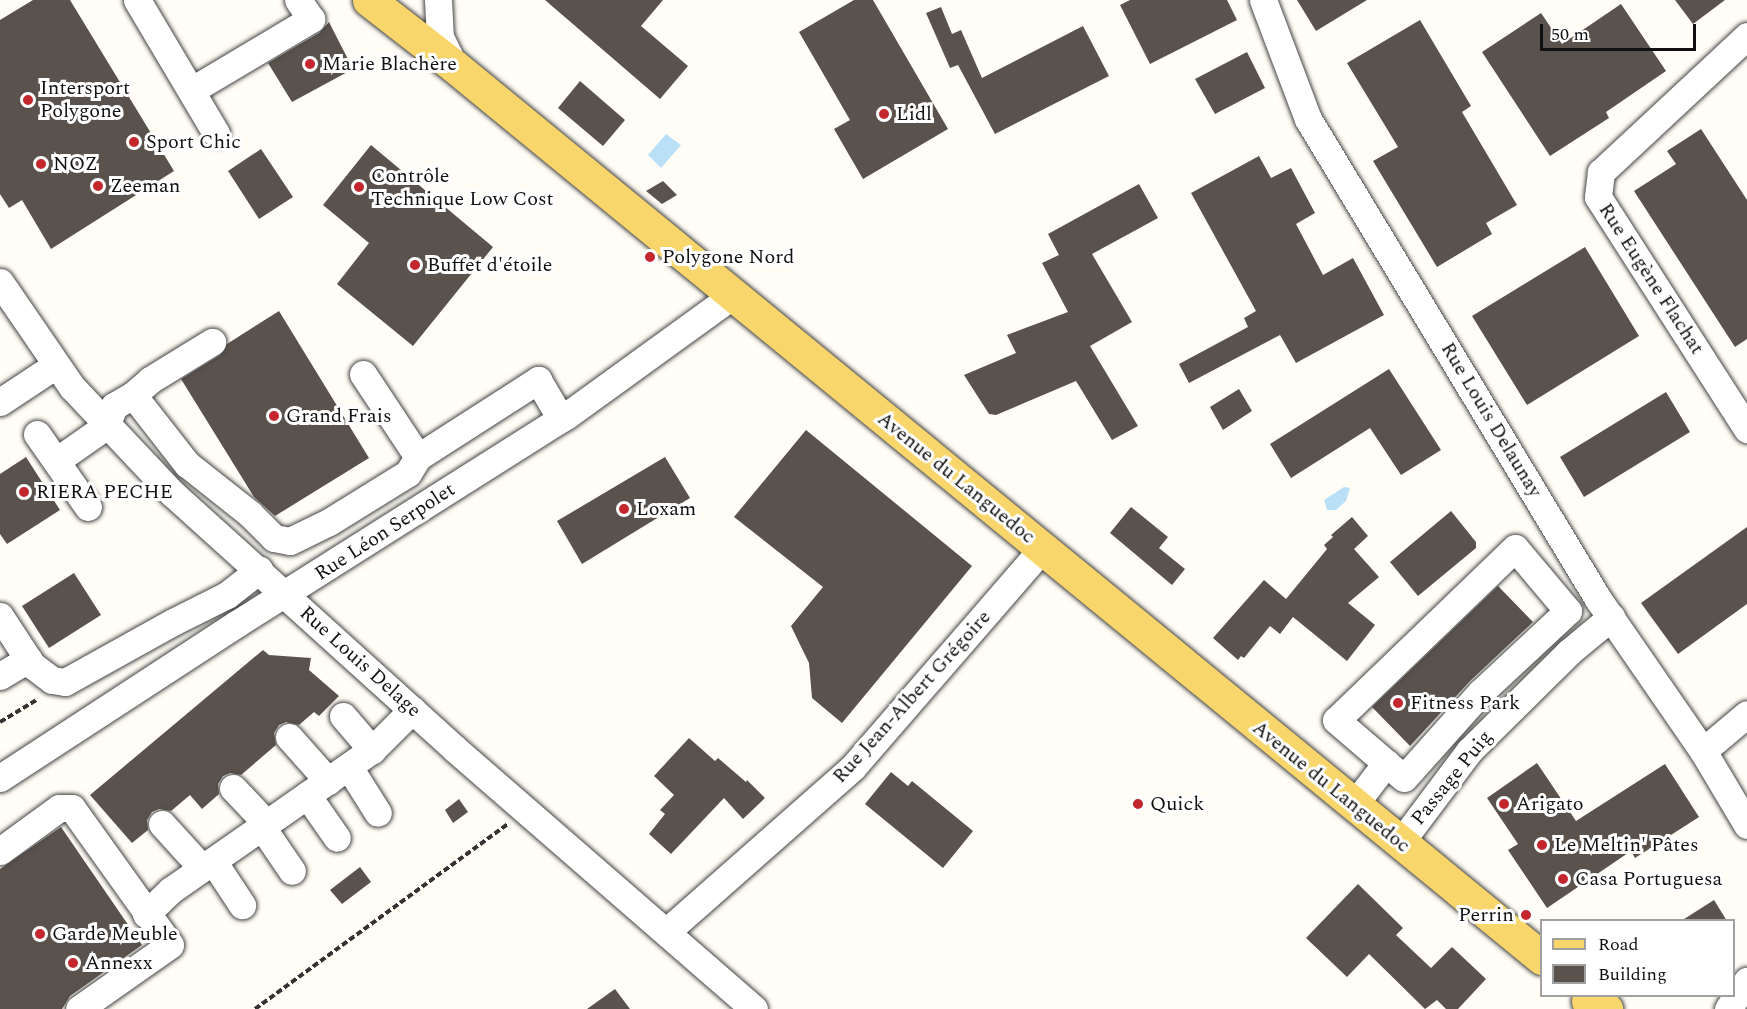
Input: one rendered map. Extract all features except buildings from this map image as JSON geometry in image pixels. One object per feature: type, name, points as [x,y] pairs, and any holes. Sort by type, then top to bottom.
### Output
[{"type":"main road","name":"Avenue du Languedoc","points":[[369,0],[454,66],[1540,956]]},
{"type":"street","points":[[136,0],[216,133]]},
{"type":"street","points":[[192,90],[310,19],[298,0]]},
{"type":"street","points":[[397,22],[415,16],[431,0]]},
{"type":"street","points":[[438,0],[440,37],[454,66]]},
{"type":"street","name":"Rue Louis Delaunay","points":[[1263,0],[1308,119],[1592,587],[1703,751],[1746,836]]},
{"type":"street","name":"Rue Eugène Flachat","points":[[1747,36],[1601,172],[1598,197],[1747,429]]},
{"type":"street","name":"Rue Louis Delage","points":[[0,282],[72,387],[106,426],[173,494],[412,710],[754,1009]]},
{"type":"street","name":"Rue Léon Serpolet","points":[[0,778],[238,623],[286,595],[561,419],[732,295]]},
{"type":"street","points":[[56,461],[106,426],[114,406],[133,395],[150,380],[212,342]]},
{"type":"street","points":[[0,402],[56,365]]},
{"type":"street","points":[[363,375],[418,457]]},
{"type":"street","points":[[133,395],[187,464],[250,514],[274,538],[290,541],[329,522],[408,473],[418,457],[538,380],[561,419]]},
{"type":"street","points":[[37,434],[88,507]]},
{"type":"street","points":[[1515,548],[1568,611],[1481,692],[1404,778],[1386,763],[1335,720],[1515,548]]},
{"type":"street","name":"Rue Jean-Albert Grégoire","points":[[666,932],[853,767],[1042,549]]},
{"type":"street","points":[[0,616],[28,659],[52,680],[65,682],[172,622],[227,595],[259,570]]},
{"type":"street","points":[[1562,604],[1592,587]]},
{"type":"street","name":"Passage Puig","points":[[1400,843],[1469,751],[1569,652],[1611,617]]},
{"type":"street","points":[[0,676],[28,659]]},
{"type":"street","points":[[146,914],[171,890],[372,750],[412,710]]},
{"type":"street","points":[[1703,751],[1747,714]]},
{"type":"street","points":[[343,716],[372,750]]},
{"type":"street","points":[[289,737],[328,781],[378,813]]},
{"type":"street","points":[[1354,805],[1386,763]]},
{"type":"street","points":[[328,781],[337,838]]},
{"type":"street","points":[[233,788],[265,825],[292,870]]},
{"type":"street","points":[[0,851],[59,808],[72,808],[170,945],[80,1009]]},
{"type":"street","points":[[162,824],[208,865],[242,904]]},
{"type":"street","points":[[1728,1009],[1747,981]]},
{"type":"path","points":[[0,722],[65,682]]},
{"type":"path","points":[[255,1009],[508,825],[523,808]]},
{"type":"water","points":[[666,134],[681,145],[661,168],[648,155]]},
{"type":"water","points":[[1344,487],[1350,488],[1346,501],[1336,510],[1327,510],[1324,500]]},
{"type":"place","name":"Marie Blachère","points":[[310,64]]},
{"type":"place","name":"Intersport Polygone","points":[[28,100]]},
{"type":"place","name":"Lidl","points":[[884,114]]},
{"type":"place","name":"Sport Chic","points":[[134,142]]},
{"type":"place","name":"NOZ","points":[[41,164]]},
{"type":"place","name":"Zeeman","points":[[98,186]]},
{"type":"place","name":"Contrôle Technique Low Cost","points":[[359,187]]},
{"type":"place","name":"Polygone Nord","points":[[650,257]]},
{"type":"place","name":"Buffet d'étoile","points":[[415,265]]},
{"type":"place","name":"Grand Frais","points":[[274,416]]},
{"type":"place","name":"RIERA PECHE","points":[[24,492]]},
{"type":"place","name":"Loxam","points":[[624,509]]},
{"type":"place","name":"Fitness Park","points":[[1398,703]]},
{"type":"place","name":"Quick","points":[[1138,804]]},
{"type":"place","name":"Arigato","points":[[1504,804]]},
{"type":"place","name":"Le Meltin' Pâtes","points":[[1542,845]]},
{"type":"place","name":"Casa Portuguesa","points":[[1563,879]]},
{"type":"place","name":"Perrin","points":[[1526,915]]},
{"type":"place","name":"Garde Meuble","points":[[40,934]]},
{"type":"place","name":"Annexx","points":[[73,963]]}]
